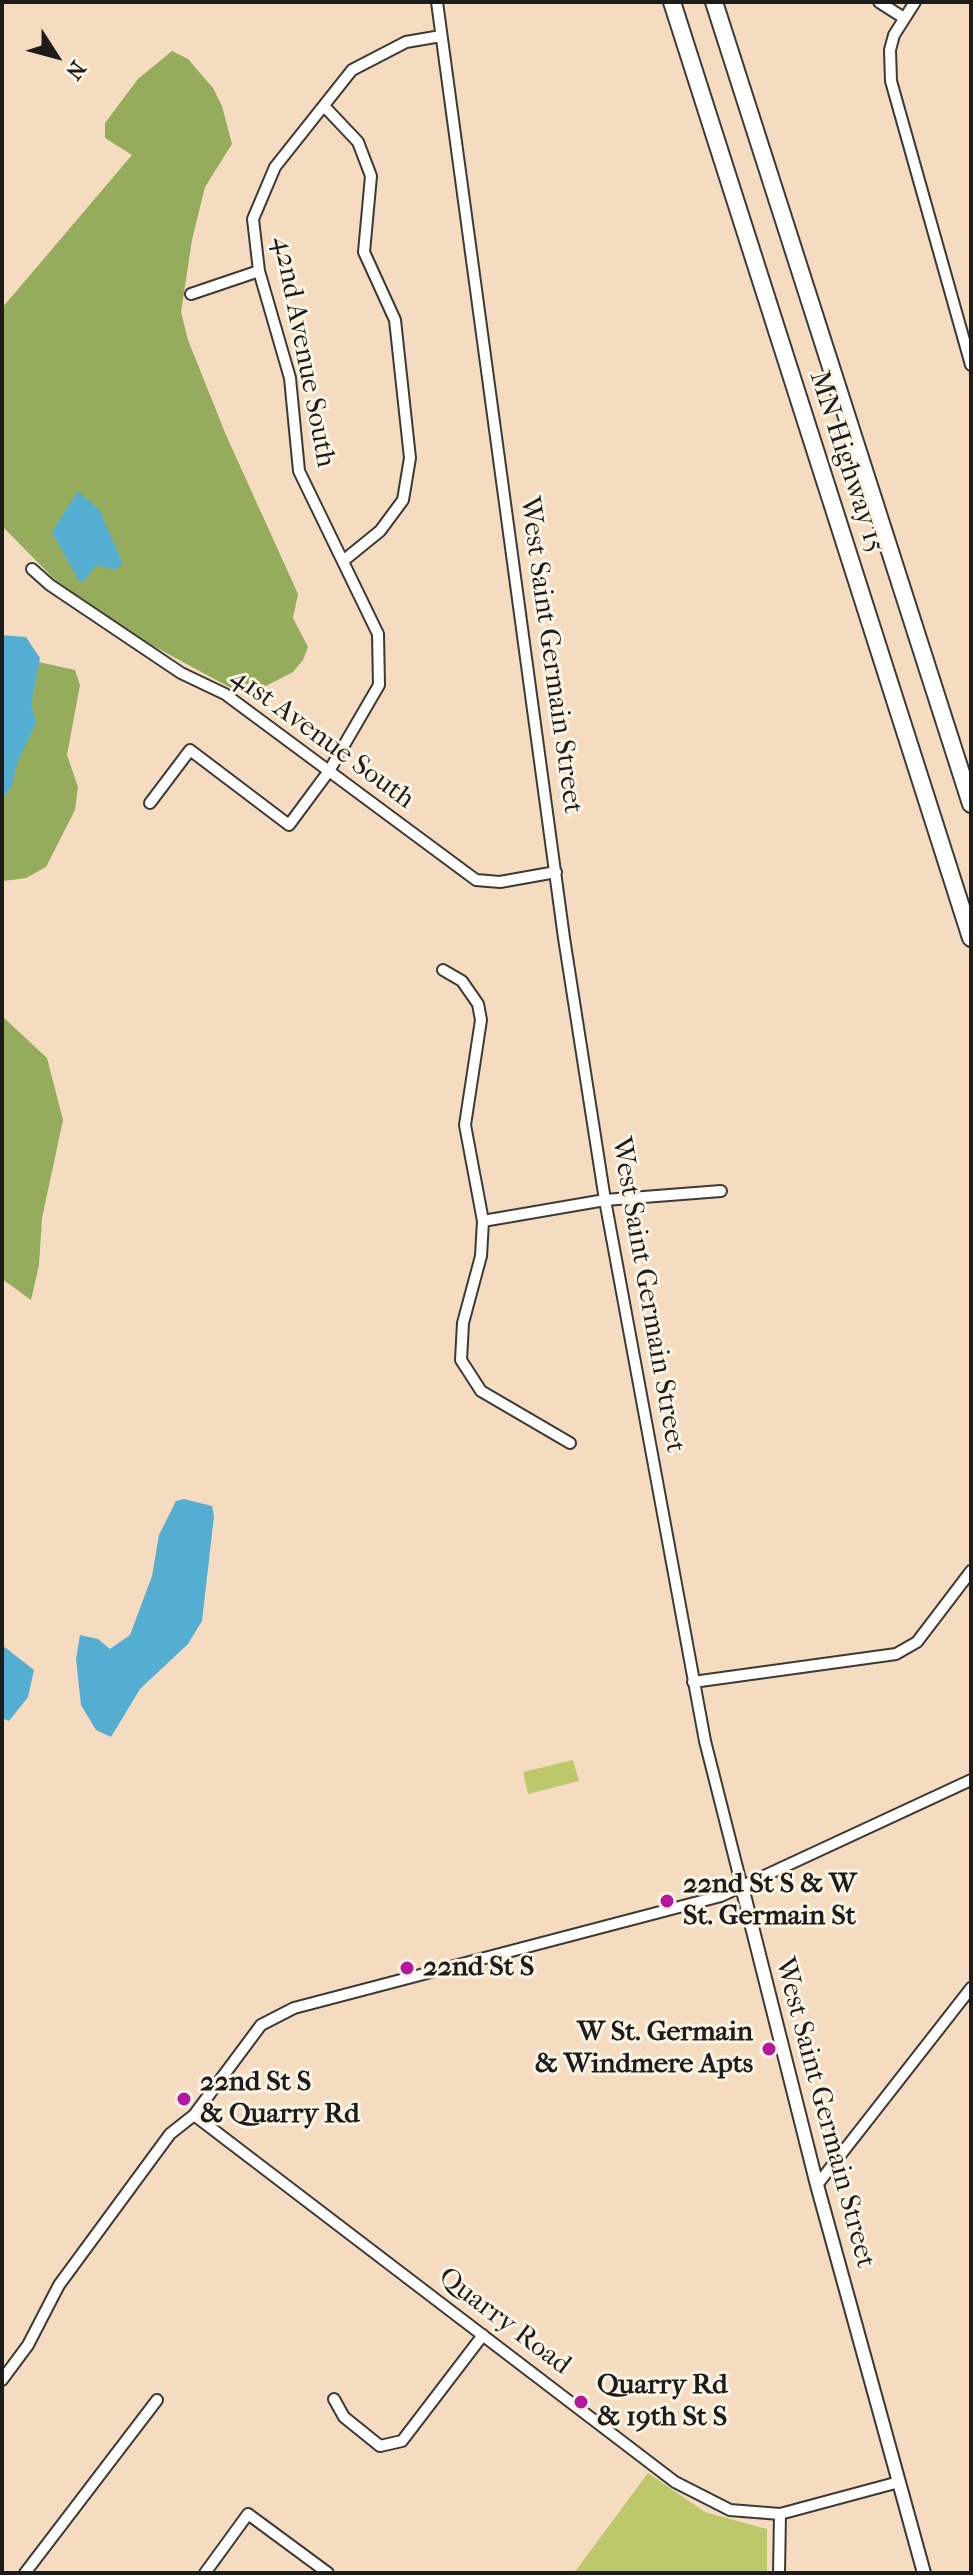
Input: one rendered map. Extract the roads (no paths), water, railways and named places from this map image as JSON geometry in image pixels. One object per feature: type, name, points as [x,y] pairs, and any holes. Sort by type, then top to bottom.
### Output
[{"type":"highway","name":"MN Highway 15","points":[[672,2],[971,938]]},
{"type":"highway","name":"MN Highway 15","points":[[714,2],[971,804]]},
{"type":"main road","name":"West Saint Germain Street","points":[[742,1887],[817,2185],[924,2573]]},
{"type":"street","name":"West Saint Germain Street","points":[[437,2],[556,872],[605,1200],[693,1682],[742,1887]]},
{"type":"street","points":[[879,2],[904,18]]},
{"type":"street","points":[[915,2],[890,50],[891,81],[971,365]]},
{"type":"street","name":"42nd Avenue South","points":[[150,803],[190,750],[289,825],[329,771],[379,685],[378,634],[299,471],[290,378],[259,271],[253,219],[275,167],[352,70],[406,42],[441,36]]},
{"type":"street","points":[[324,106],[358,142],[371,176],[364,252],[395,320],[410,458],[403,500],[380,531],[343,561]]},
{"type":"street","points":[[191,294],[259,271]]},
{"type":"street","name":"41st Avenue South","points":[[32,569],[50,585],[181,673],[225,694],[476,880],[500,882],[556,872]]},
{"type":"street","points":[[443,970],[462,981],[478,1004],[481,1020],[465,1125],[483,1221],[481,1256],[463,1323],[461,1360],[481,1391],[570,1443]]},
{"type":"street","points":[[483,1221],[605,1200],[721,1191]]},
{"type":"street","points":[[693,1682],[896,1654],[917,1642],[971,1571]]},
{"type":"street","points":[[2,2380],[28,2345],[59,2285],[170,2134],[194,2115],[261,2025],[294,2008],[645,1918],[742,1887],[971,1780]]},
{"type":"street","points":[[817,2185],[971,1988]]},
{"type":"street","name":"Quarry Road","points":[[194,2115],[675,2482],[730,2510],[780,2514],[899,2482]]},
{"type":"street","points":[[334,2399],[344,2417],[380,2446],[402,2441],[483,2335]]},
{"type":"street","points":[[25,2573],[157,2400]]},
{"type":"street","points":[[205,2573],[248,2514],[328,2573]]},
{"type":"street","points":[[779,2573],[780,2514]]},
{"type":"water","points":[[78,491],[100,511],[122,562],[119,568],[112,569],[96,565],[84,581],[79,581],[52,532]]},
{"type":"water","points":[[2,635],[26,637],[40,658],[31,704],[36,723],[18,761],[11,788],[2,798]]},
{"type":"water","points":[[184,1499],[212,1506],[214,1516],[202,1621],[188,1644],[140,1689],[111,1737],[96,1730],[81,1705],[76,1659],[80,1635],[98,1639],[110,1649],[130,1635],[152,1576],[159,1535],[176,1501]]},
{"type":"water","points":[[2,1645],[34,1670],[28,1697],[9,1721],[2,1718]]},
{"type":"place","name":"22nd St S & W St. Germain St","points":[[667,1901]]},
{"type":"place","name":"22nd St S","points":[[407,1968]]},
{"type":"place","name":"W St. Germain & Windmere Apts","points":[[769,2049]]},
{"type":"place","name":"22nd St S & Quarry Rd","points":[[184,2099]]},
{"type":"place","name":"Quarry Rd & 19th St S","points":[[581,2402]]}]
